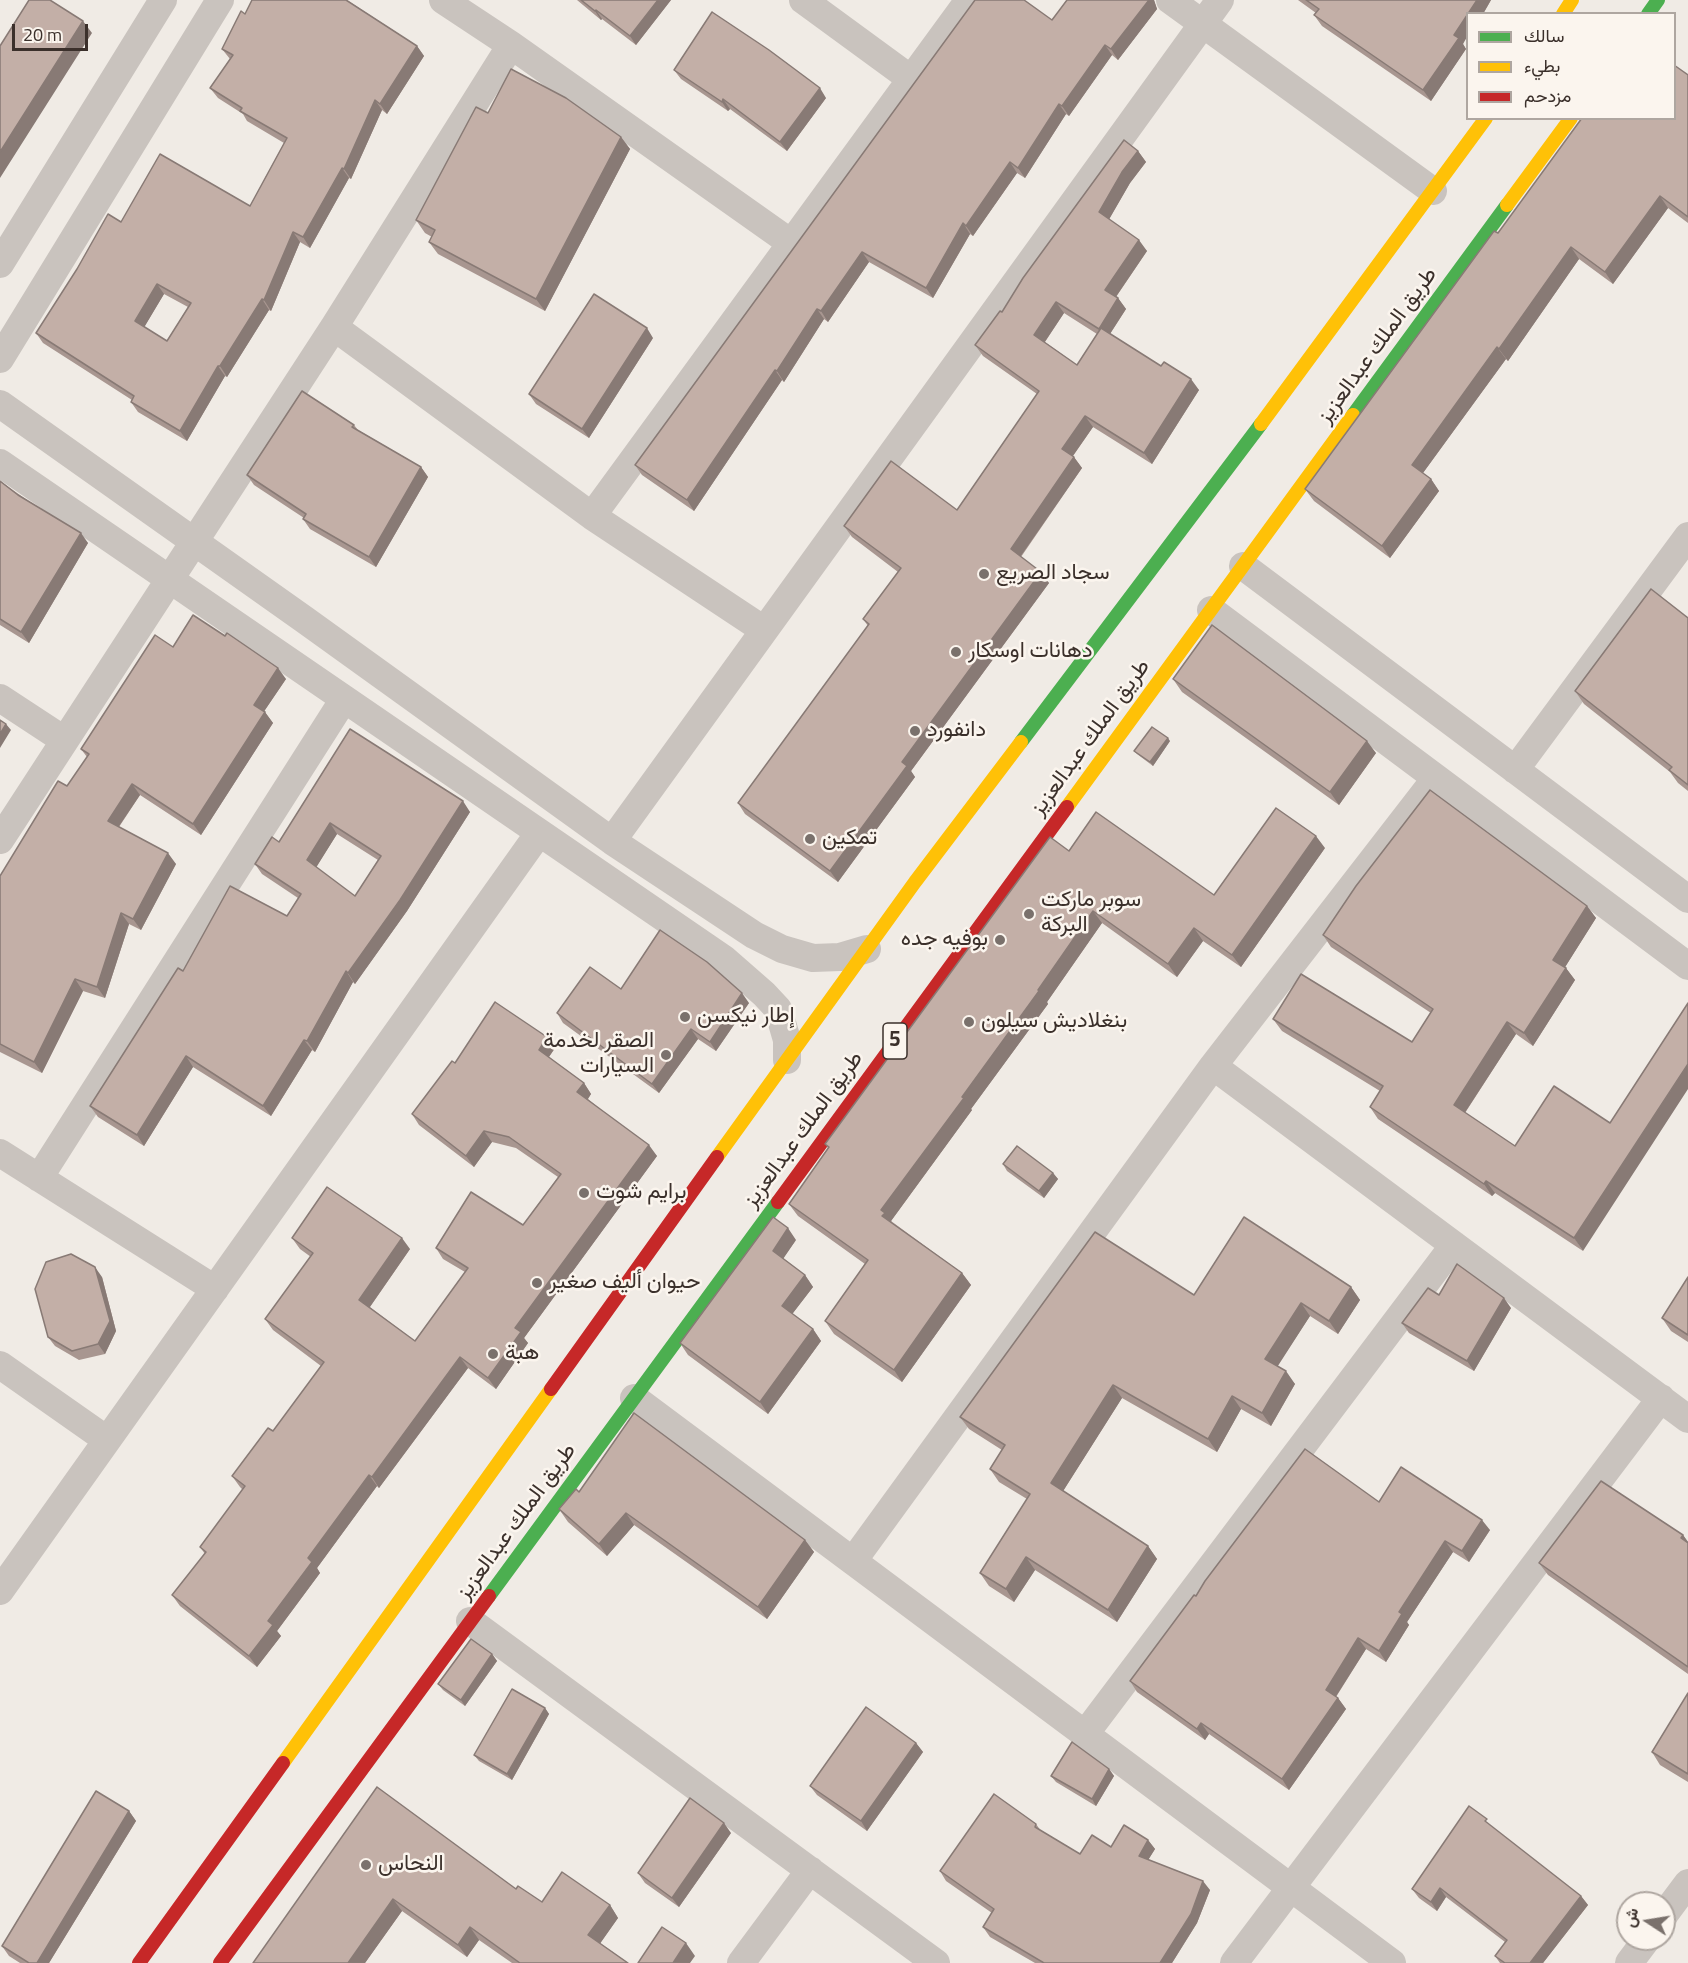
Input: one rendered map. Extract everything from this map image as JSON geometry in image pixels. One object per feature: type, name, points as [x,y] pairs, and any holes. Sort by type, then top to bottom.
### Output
[{"type":"highway","name":"طريق الملك عبدالعزيز","points":[[139,1963],[915,882],[1304,367],[1485,120]]},
{"type":"highway","name":"طريق الملك عبدالعزيز","points":[[220,1963],[1570,120]]},
{"type":"street","points":[[0,264],[163,0]]},
{"type":"street","points":[[0,359],[220,0]]},
{"type":"street","points":[[444,0],[791,243]]},
{"type":"street","points":[[803,0],[911,79]]},
{"type":"street","points":[[591,516],[969,0]]},
{"type":"street","points":[[1170,0],[1433,191]]},
{"type":"street","points":[[612,841],[1220,0]]},
{"type":"street","points":[[0,840],[334,327],[511,45]]},
{"type":"street","points":[[334,327],[591,516],[764,630]]},
{"type":"street","points":[[0,404],[612,841],[768,943],[782,950],[813,958],[840,957],[867,949]]},
{"type":"street","points":[[0,464],[170,578],[724,959],[764,994],[777,1009],[787,1040],[787,1060]]},
{"type":"street","points":[[1515,770],[1688,536]]},
{"type":"street","points":[[1243,566],[1688,899]]},
{"type":"street","points":[[1211,610],[1688,966]]},
{"type":"street","points":[[0,698],[64,740]]},
{"type":"street","points":[[39,1178],[344,699]]},
{"type":"street","points":[[853,1561],[1213,1066],[1436,778]]},
{"type":"street","points":[[0,1591],[539,833]]},
{"type":"street","points":[[743,975],[768,943]]},
{"type":"street","points":[[1213,1066],[1688,1419]]},
{"type":"street","points":[[0,1153],[215,1289]]},
{"type":"street","points":[[1085,1734],[1454,1245]]},
{"type":"street","points":[[0,1365],[107,1440]]},
{"type":"street","points":[[634,1398],[1392,1963]]},
{"type":"street","points":[[1234,1963],[1660,1398]]},
{"type":"street","points":[[470,1621],[936,1963]]},
{"type":"street","points":[[741,1963],[810,1870]]},
{"type":"street","points":[[1676,1900],[1688,1883]]},
{"type":"building","points":[[29,0],[50,0],[83,21],[0,152],[0,46]]},
{"type":"building","points":[[252,0],[346,0],[417,46],[380,104],[375,100],[344,169],[342,168],[303,237],[293,232],[264,300],[262,299],[218,366],[180,431],[131,402],[134,396],[36,333],[77,269],[108,214],[121,222],[160,154],[250,206],[287,138],[240,111],[242,108],[210,88],[233,55],[222,49],[241,11],[245,14]],"holes":[[[157,284],[191,303],[167,341],[135,321]]]},
{"type":"building","points":[[581,0],[658,0],[630,36]]},
{"type":"building","points":[[975,0],[1024,0],[1052,20],[1067,0],[1149,0],[1111,49],[1105,45],[1062,106],[1059,104],[1018,168],[1010,162],[966,226],[963,223],[926,288],[862,252],[821,311],[817,309],[777,371],[775,370],[687,500],[635,465]]},
{"type":"building","points":[[1306,0],[1477,0],[1469,12],[1466,12],[1466,17],[1454,35],[1459,38],[1423,90],[1314,15],[1319,9]]},
{"type":"building","points":[[712,12],[820,88],[780,142],[723,99],[722,102],[674,70]]},
{"type":"building","points":[[1676,66],[1688,75],[1688,217],[1660,196],[1605,272],[1571,247],[1499,349],[1497,347],[1412,465],[1431,479],[1382,546],[1305,489],[1494,231],[1498,233],[1581,120],[1676,120]]},
{"type":"building","points":[[511,69],[566,98],[621,137],[536,299],[429,242],[435,230],[416,220],[476,107],[488,113]]},
{"type":"building","points":[[1124,140],[1138,151],[1122,172],[1099,212],[1139,240],[1105,290],[1118,298],[1099,329],[1056,302],[1034,335],[1077,365],[1101,328],[1161,366],[1164,362],[1191,379],[1144,453],[1085,416],[1062,449],[1074,457],[1011,549],[1041,572],[902,762],[907,766],[830,871],[738,803],[869,624],[863,619],[901,568],[844,526],[891,461],[957,510],[1039,391],[975,345],[1000,311],[1002,312],[1023,278]]},
{"type":"building","points":[[594,294],[647,328],[582,429],[529,394]]},
{"type":"building","points":[[302,391],[354,425],[352,427],[421,467],[369,557],[303,519],[306,514],[247,475]]},
{"type":"building","points":[[0,481],[18,495],[81,533],[21,632],[0,619]]},
{"type":"building","points":[[1651,589],[1688,618],[1688,785],[1669,770],[1672,767],[1575,691]]},
{"type":"building","points":[[193,615],[225,636],[227,633],[278,668],[254,705],[265,712],[193,824],[132,784],[108,821],[168,853],[133,919],[121,913],[97,987],[75,979],[34,1062],[0,1044],[0,876],[58,781],[67,786],[89,754],[81,749],[155,635],[173,647]]},
{"type":"building","points":[[1212,625],[1367,741],[1330,792],[1173,679]]},
{"type":"building","points":[[0,720],[6,724],[0,734]]},
{"type":"building","points":[[1152,727],[1168,738],[1150,762],[1134,751]]},
{"type":"building","points":[[350,729],[463,801],[400,900],[348,973],[346,971],[307,1041],[304,1040],[263,1106],[186,1056],[137,1135],[90,1106],[178,968],[183,971],[230,886],[287,916],[301,894],[255,864],[272,837],[279,842]],"holes":[[[330,823],[381,856],[355,896],[307,860]]]},
{"type":"building","points":[[1430,790],[1587,906],[1553,960],[1566,968],[1524,1033],[1507,1022],[1454,1105],[1515,1146],[1554,1086],[1610,1123],[1688,1003],[1688,1064],[1574,1238],[1486,1181],[1484,1184],[1370,1107],[1383,1086],[1273,1019],[1301,974],[1412,1042],[1433,1009],[1323,935],[1356,886]]},
{"type":"building","points":[[1276,808],[1316,836],[1232,955],[1194,928],[1168,964],[1093,911],[1039,991],[962,1097],[964,1098],[881,1210],[885,1213],[882,1216],[962,1273],[894,1370],[825,1321],[868,1260],[789,1204],[829,1147],[825,1144],[1050,837],[1069,851],[1096,812],[1214,895]]},
{"type":"building","points":[[660,930],[707,962],[742,993],[710,1042],[691,1029],[652,1084],[557,1013],[590,967],[621,989]]},
{"type":"building","points":[[495,1002],[547,1037],[539,1050],[584,1083],[577,1092],[649,1145],[515,1328],[521,1332],[488,1378],[460,1357],[372,1477],[369,1475],[308,1558],[312,1562],[268,1621],[273,1625],[249,1656],[172,1595],[206,1552],[200,1547],[245,1486],[232,1476],[268,1428],[273,1431],[324,1362],[265,1319],[313,1253],[292,1238],[327,1187],[402,1238],[359,1300],[415,1341],[468,1268],[436,1248],[471,1192],[523,1225],[561,1174],[509,1137],[484,1131],[466,1156],[412,1114],[452,1061],[455,1063]]},
{"type":"building","points":[[1017,1146],[1053,1173],[1039,1191],[1003,1164]]},
{"type":"building","points":[[773,1217],[788,1228],[773,1251],[805,1275],[782,1306],[813,1329],[760,1402],[680,1343]]},
{"type":"building","points":[[1244,1217],[1351,1287],[1329,1321],[1301,1303],[1265,1359],[1286,1371],[1262,1413],[1232,1396],[1208,1439],[1113,1385],[1051,1483],[1148,1546],[1108,1610],[1026,1557],[1006,1589],[980,1573],[1030,1494],[990,1469],[1005,1445],[960,1417],[1095,1232],[1194,1295]]},
{"type":"building","points":[[71,1254],[95,1267],[110,1321],[98,1344],[72,1351],[48,1337],[35,1289],[46,1262]]},
{"type":"building","points":[[1457,1264],[1504,1298],[1467,1361],[1402,1323],[1428,1288],[1439,1295]]},
{"type":"building","points":[[1688,1277],[1688,1335],[1662,1318]]},
{"type":"building","points":[[634,1413],[805,1540],[758,1607],[626,1513],[599,1544],[559,1509],[576,1489],[579,1492]]},
{"type":"building","points":[[1305,1449],[1379,1502],[1401,1467],[1482,1520],[1462,1551],[1445,1541],[1399,1612],[1402,1614],[1379,1651],[1358,1638],[1326,1690],[1338,1698],[1282,1779],[1201,1723],[1197,1729],[1130,1681]]},
{"type":"building","points":[[1601,1481],[1683,1535],[1681,1538],[1688,1543],[1688,1667],[1539,1563]]},
{"type":"building","points":[[471,1639],[492,1654],[461,1700],[438,1684]]},
{"type":"building","points":[[512,1689],[545,1708],[507,1774],[474,1755]]},
{"type":"building","points":[[1688,1693],[1688,1774],[1652,1752]]},
{"type":"building","points":[[866,1707],[916,1743],[861,1821],[810,1786]]},
{"type":"building","points":[[1072,1742],[1109,1769],[1092,1799],[1051,1776]]},
{"type":"building","points":[[377,1787],[516,1889],[518,1886],[542,1902],[562,1872],[610,1905],[588,1935],[628,1963],[520,1963],[470,1927],[458,1945],[393,1899],[348,1963],[253,1963]]},
{"type":"building","points":[[96,1791],[129,1811],[37,1963],[29,1963],[2,1946]]},
{"type":"building","points":[[994,1794],[1036,1824],[1035,1827],[1080,1854],[1092,1835],[1111,1847],[1124,1825],[1148,1840],[1139,1856],[1203,1881],[1191,1914],[1160,1963],[1044,1963],[983,1927],[994,1909],[940,1871]]},
{"type":"building","points":[[690,1798],[724,1823],[672,1898],[638,1873]]},
{"type":"building","points":[[1469,1806],[1581,1896],[1530,1963],[1505,1963],[1495,1956],[1507,1940],[1440,1888],[1431,1902],[1412,1889]]},
{"type":"building","points":[[662,1927],[686,1943],[673,1963],[638,1963]]},
{"type":"traffic: fast","points":[[1649,12],[1658,0]]},
{"type":"traffic: fast","points":[[1353,415],[1507,205]]},
{"type":"traffic: fast","points":[[1021,742],[1261,424]]},
{"type":"traffic: fast","points":[[489,1596],[778,1202]]},
{"type":"traffic: slow","points":[[1564,12],[1572,0]]},
{"type":"traffic: slow","points":[[1261,424],[1485,120]]},
{"type":"traffic: slow","points":[[1507,205],[1570,120]]},
{"type":"traffic: slow","points":[[1067,807],[1353,415]]},
{"type":"traffic: slow","points":[[717,1157],[915,882],[1021,742]]},
{"type":"traffic: slow","points":[[283,1763],[551,1389]]},
{"type":"traffic: jam","points":[[778,1202],[1067,807]]},
{"type":"traffic: jam","points":[[551,1389],[717,1157]]},
{"type":"traffic: jam","points":[[220,1963],[489,1596]]},
{"type":"traffic: jam","points":[[139,1963],[283,1763]]},
{"type":"place","name":"سجاد الصريع","points":[[984,574]]},
{"type":"place","name":"دهانات اوسكار","points":[[956,652]]},
{"type":"place","name":"دانفورد","points":[[915,731]]},
{"type":"place","name":"تمكين","points":[[810,839]]},
{"type":"place","name":"سوبر ماركت البركة","points":[[1029,914]]},
{"type":"place","name":"بوفيه جده","points":[[1000,940]]},
{"type":"place","name":"إطار نيكسن","points":[[685,1017]]},
{"type":"place","name":"بنغلاديش سيلون","points":[[969,1022]]},
{"type":"place","name":"الصقر لخدمة السيارات","points":[[666,1055]]},
{"type":"place","name":"برايم شوت","points":[[584,1193]]},
{"type":"place","name":"حيوان أليف صغير","points":[[537,1283]]},
{"type":"place","name":"هبة","points":[[493,1354]]},
{"type":"place","name":"النحاس","points":[[366,1865]]}]
